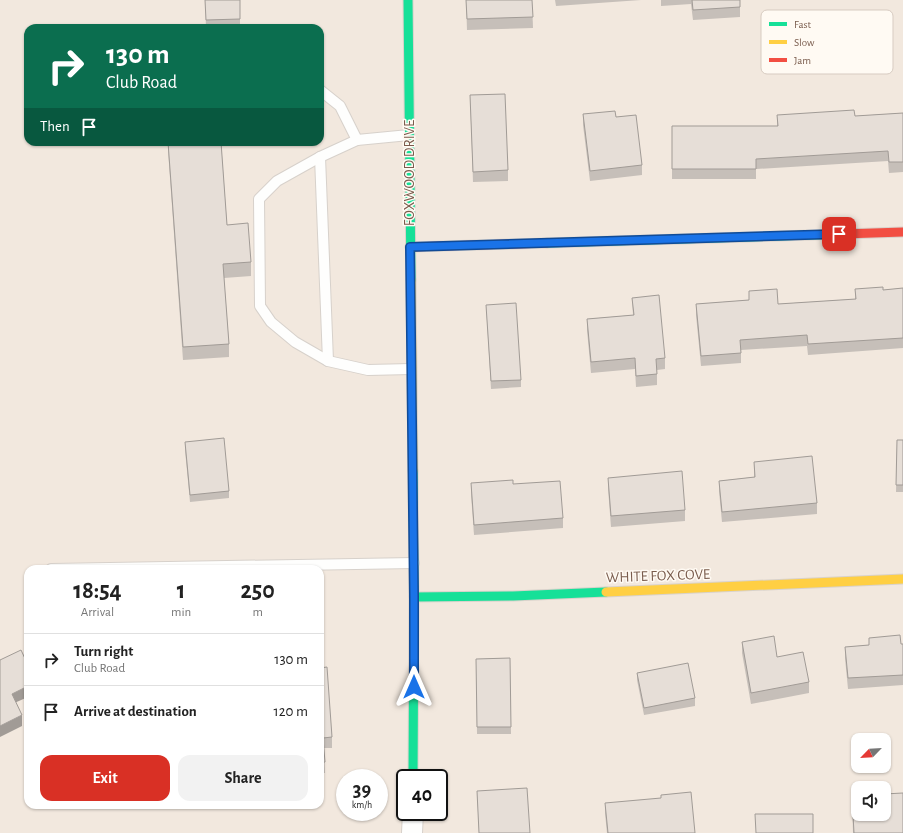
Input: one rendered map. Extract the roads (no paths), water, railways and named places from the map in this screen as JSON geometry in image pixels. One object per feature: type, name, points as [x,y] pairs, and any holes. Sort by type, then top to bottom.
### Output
[{"type":"street","name":"FOXWOOD DRIVE","points":[[408,0],[414,563],[413,769]]},
{"type":"street","points":[[410,247],[903,232]]},
{"type":"street","name":"WHITE FOX COVE","points":[[414,597],[513,596],[903,580]]},
{"type":"street","points":[[412,833],[413,821]]},
{"type":"lane","points":[[324,93],[340,106],[357,140]]},
{"type":"lane","points":[[409,135],[357,140],[320,157],[277,181],[259,199],[260,306],[271,322],[294,342],[328,361],[368,370],[411,369]]},
{"type":"lane","points":[[320,157],[328,361]]},
{"type":"lane","points":[[269,565],[414,563]]}]
